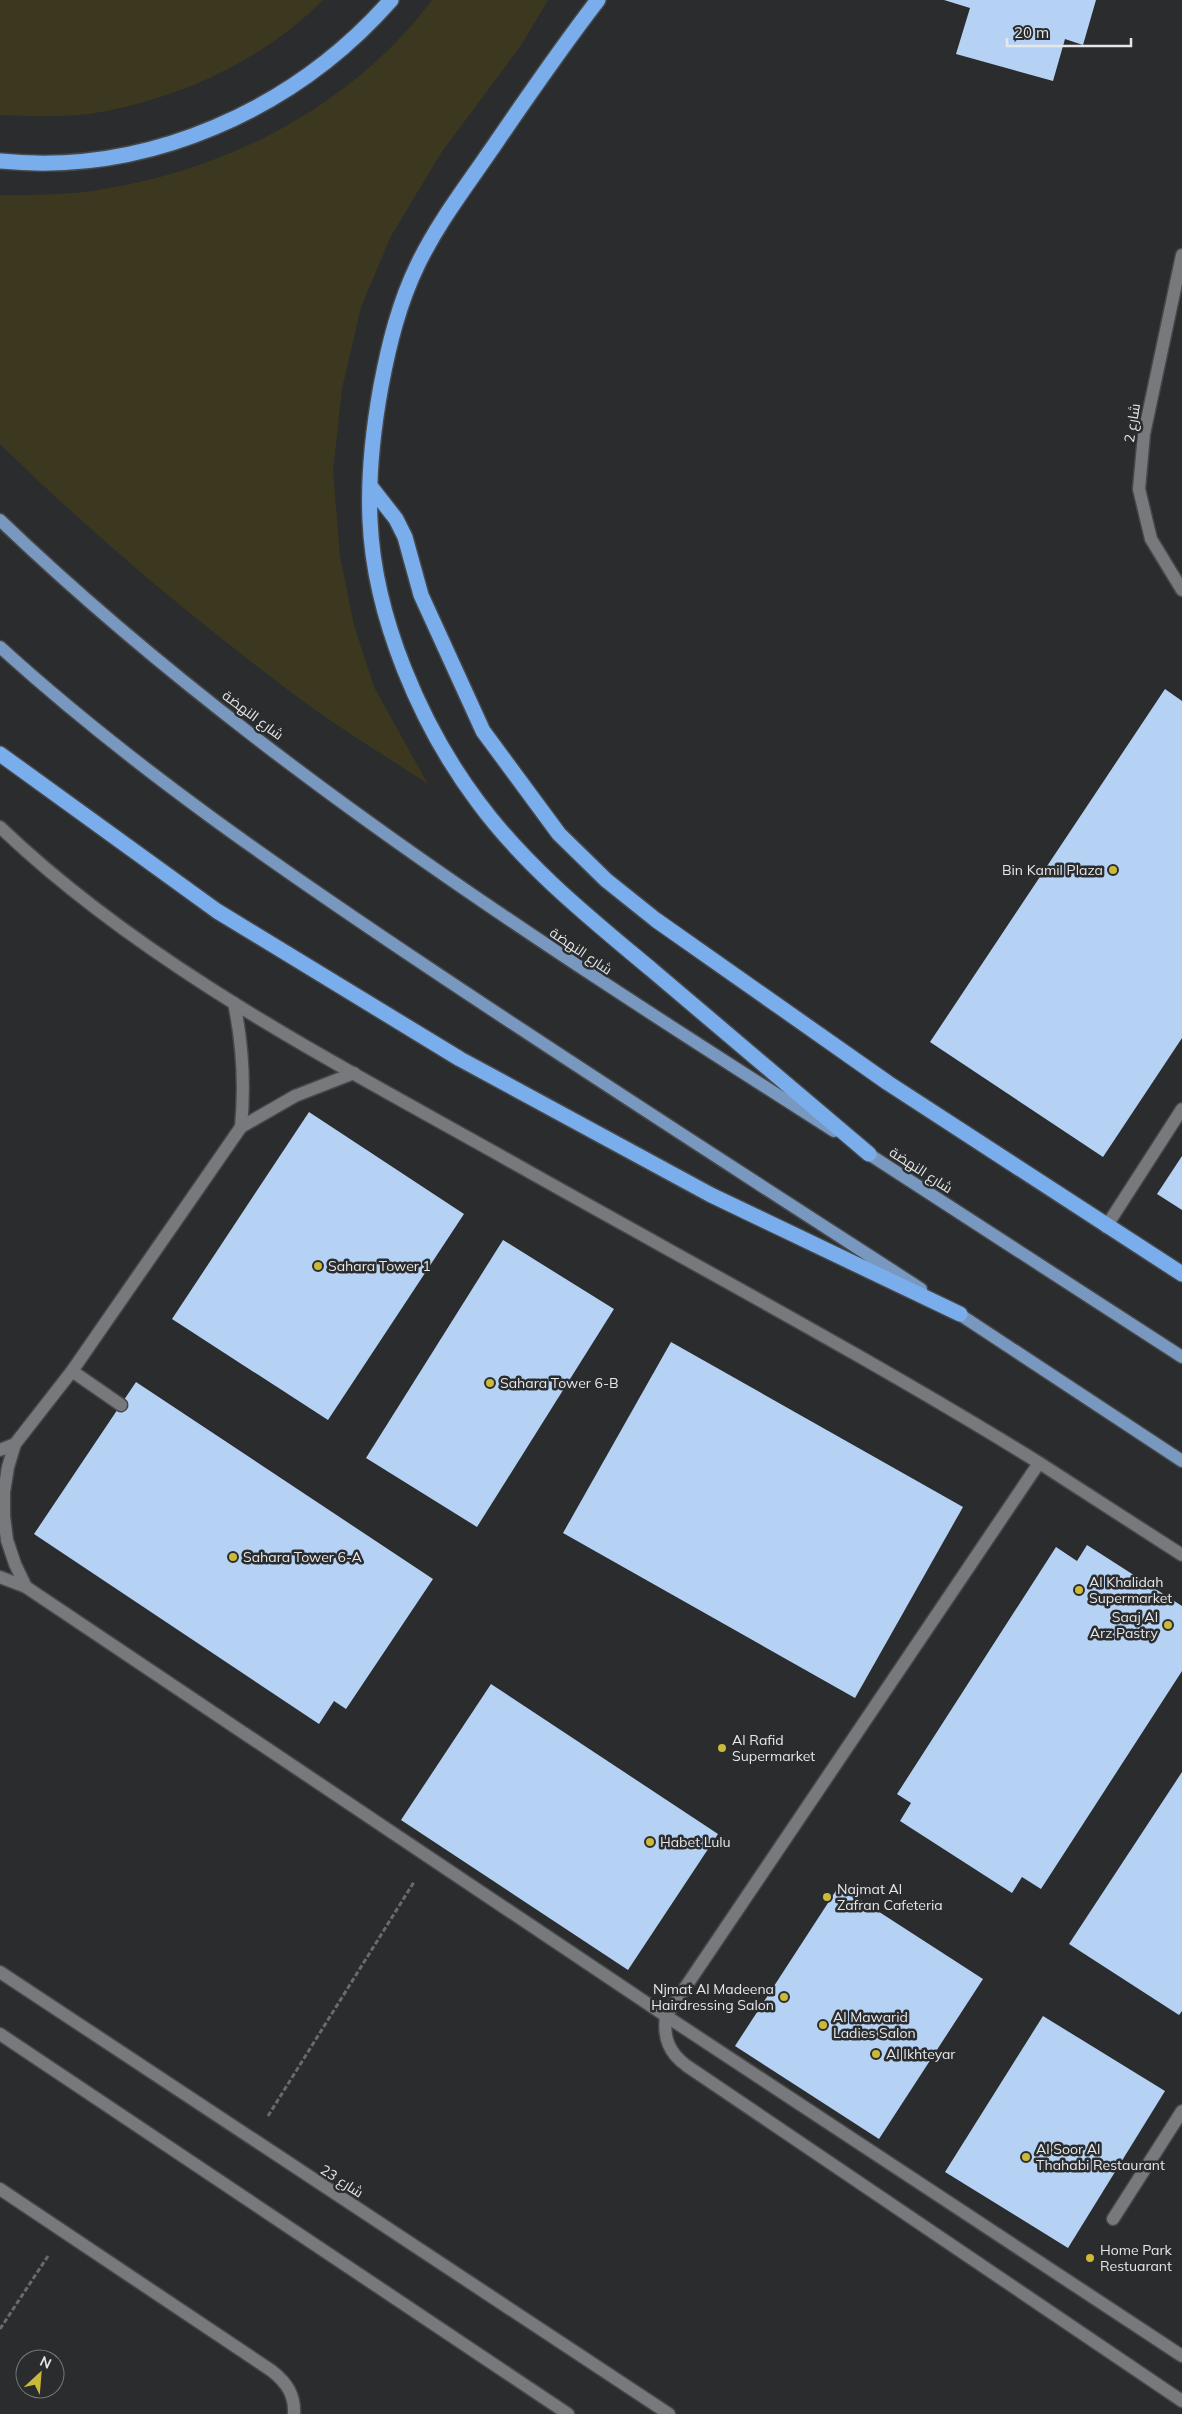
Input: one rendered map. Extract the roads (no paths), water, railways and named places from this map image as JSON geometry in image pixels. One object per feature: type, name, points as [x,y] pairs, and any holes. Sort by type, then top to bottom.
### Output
[{"type":"highway","points":[[0,162],[82,161],[144,151],[205,133],[265,104],[321,67],[371,22],[391,0]]},
{"type":"highway","points":[[598,0],[564,44],[444,216],[417,266],[394,326],[373,431],[370,487],[370,522],[385,612],[400,659],[448,758],[479,804],[512,843],[556,887],[869,1154]]},
{"type":"highway","points":[[370,487],[396,519],[405,537],[421,595],[483,731],[559,834],[606,880],[656,920],[888,1083],[1182,1274]]},
{"type":"highway","points":[[0,754],[217,911],[460,1059],[711,1195],[960,1314]]},
{"type":"main road","name":"شارع النهضة","points":[[0,520],[51,569],[224,714],[368,820],[564,959],[1182,1357]]},
{"type":"main road","points":[[0,647],[31,675],[166,783],[332,904],[518,1028],[960,1314],[1182,1461]]},
{"type":"street","name":"شارع 2","points":[[1182,254],[1144,434],[1140,489],[1151,539],[1182,590]]},
{"type":"street","points":[[0,827],[73,890],[133,935],[234,1004],[879,1369],[1039,1463],[1182,1555]]},
{"type":"street","points":[[234,1004],[241,1034],[244,1065],[241,1128]]},
{"type":"street","points":[[26,1587],[12,1556],[4,1516],[4,1492],[8,1467],[15,1444],[72,1371],[241,1128],[295,1096],[354,1073]]},
{"type":"street","points":[[1106,1226],[1182,1109]]},
{"type":"street","points":[[72,1371],[122,1405]]},
{"type":"street","points":[[0,1450],[15,1444]]},
{"type":"street","points":[[1039,1463],[666,2016],[666,2039],[678,2059],[1182,2401]]},
{"type":"street","points":[[0,1577],[26,1587],[666,2016],[1182,2356]]},
{"type":"street","name":"شارع 23","points":[[0,1972],[669,2414]]},
{"type":"street","points":[[0,2034],[568,2414]]},
{"type":"street","points":[[1113,2219],[1182,2111]]},
{"type":"street","points":[[0,2189],[277,2375],[290,2388],[294,2400],[294,2414]]},
{"type":"place","name":"Bin Kamil Plaza","points":[[1113,870]]},
{"type":"place","name":"Sahara Tower 1","points":[[318,1266]]},
{"type":"place","name":"Sahara Tower 6-B","points":[[490,1383]]},
{"type":"place","name":"Sahara Tower 6-A","points":[[233,1557]]},
{"type":"place","name":"Al Khalidah Supermarket","points":[[1079,1590]]},
{"type":"place","name":"Saaj Al Arz Pastry","points":[[1168,1625]]},
{"type":"place","name":"Al Rafid Supermarket","points":[[722,1748]]},
{"type":"place","name":"Habet Lulu","points":[[650,1842]]},
{"type":"place","name":"Najmat Al Zafran Cafeteria","points":[[827,1897]]},
{"type":"place","name":"Njmat Al Madeena Hairdressing Salon","points":[[784,1997]]},
{"type":"place","name":"Al Mawarid Ladies Salon","points":[[823,2025]]},
{"type":"place","name":"Al Ikhteyar","points":[[876,2054]]},
{"type":"place","name":"Al Soor Al Thahabi Restaurant","points":[[1026,2157]]},
{"type":"place","name":"Home Park Restuarant","points":[[1090,2258]]}]
